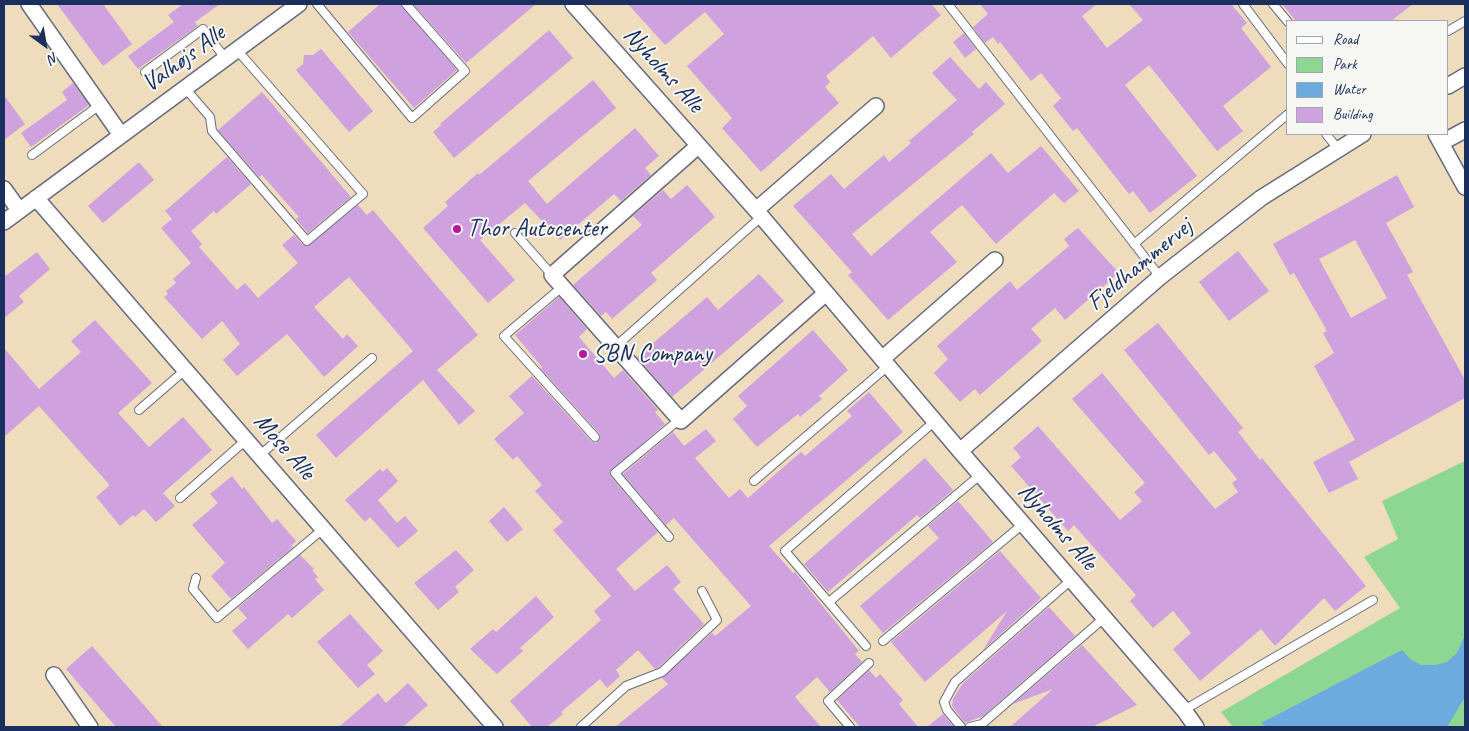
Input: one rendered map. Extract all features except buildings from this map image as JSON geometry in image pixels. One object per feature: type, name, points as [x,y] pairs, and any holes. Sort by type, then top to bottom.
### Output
[{"type":"street","points":[[29,4],[121,135]]},
{"type":"street","name":"Valhøjs Alle","points":[[4,222],[299,4]]},
{"type":"street","name":"Nyholms Alle","points":[[572,4],[758,214],[1184,710],[1196,727]]},
{"type":"street","points":[[1449,85],[1465,76]]},
{"type":"street","points":[[758,214],[876,106]]},
{"type":"street","points":[[1465,130],[1439,139],[1465,187]]},
{"type":"street","name":"Fjeldhammervej","points":[[960,451],[1160,276],[1261,198],[1361,135]]},
{"type":"street","name":"Nyholms Alle","points":[[552,275],[698,146]]},
{"type":"street","points":[[4,189],[19,210]]},
{"type":"street","name":"Mose Alle","points":[[36,198],[495,727]]},
{"type":"street","points":[[885,363],[995,260]]},
{"type":"street","points":[[552,275],[681,421],[826,293]]},
{"type":"street","points":[[54,675],[90,727]]},
{"type":"lane","points":[[317,4],[412,118],[465,71],[406,4]]},
{"type":"lane","points":[[948,4],[1160,276]]},
{"type":"lane","points":[[1243,4],[1286,61]]},
{"type":"lane","points":[[1273,4],[1286,20]]},
{"type":"lane","points":[[1449,30],[1465,21]]},
{"type":"lane","points":[[145,72],[204,29],[231,54],[363,194],[307,242],[212,131],[210,117],[185,88]]},
{"type":"lane","points":[[32,155],[101,104]]},
{"type":"lane","points":[[1134,244],[1286,116]]},
{"type":"lane","points":[[1327,135],[1338,150]]},
{"type":"lane","points":[[615,347],[758,214]]},
{"type":"lane","points":[[515,233],[552,275]]},
{"type":"lane","points":[[562,287],[504,336],[595,437]]},
{"type":"lane","points":[[259,456],[372,358]]},
{"type":"lane","points":[[754,481],[885,363]]},
{"type":"lane","points":[[140,410],[185,370]]},
{"type":"lane","points":[[669,537],[615,473],[680,419]]},
{"type":"lane","points":[[866,646],[785,551],[934,421]]},
{"type":"lane","points":[[180,498],[246,440]]},
{"type":"lane","points":[[829,602],[980,474]]},
{"type":"lane","points":[[883,641],[1023,524]]},
{"type":"lane","points":[[196,578],[193,589],[217,618],[323,528]]},
{"type":"lane","points":[[962,727],[947,710],[944,702],[955,682],[1071,580]]},
{"type":"lane","points":[[580,727],[626,686],[662,672],[717,620],[702,591]]},
{"type":"lane","points":[[1184,710],[1373,600]]},
{"type":"lane","points":[[970,727],[982,724],[1104,618]]},
{"type":"lane","points":[[850,727],[828,701],[869,663]]},
{"type":"green space","points":[[1465,461],[1465,727],[1233,727],[1221,712],[1400,608],[1364,557],[1398,539],[1382,501]]},
{"type":"water","points":[[1465,635],[1465,697],[1447,727],[1265,727],[1261,723],[1402,650],[1410,659],[1421,665],[1435,665],[1447,662],[1457,653]]},
{"type":"place","name":"Thor Autocenter","points":[[457,229]]},
{"type":"place","name":"SBN Company","points":[[583,354]]}]
